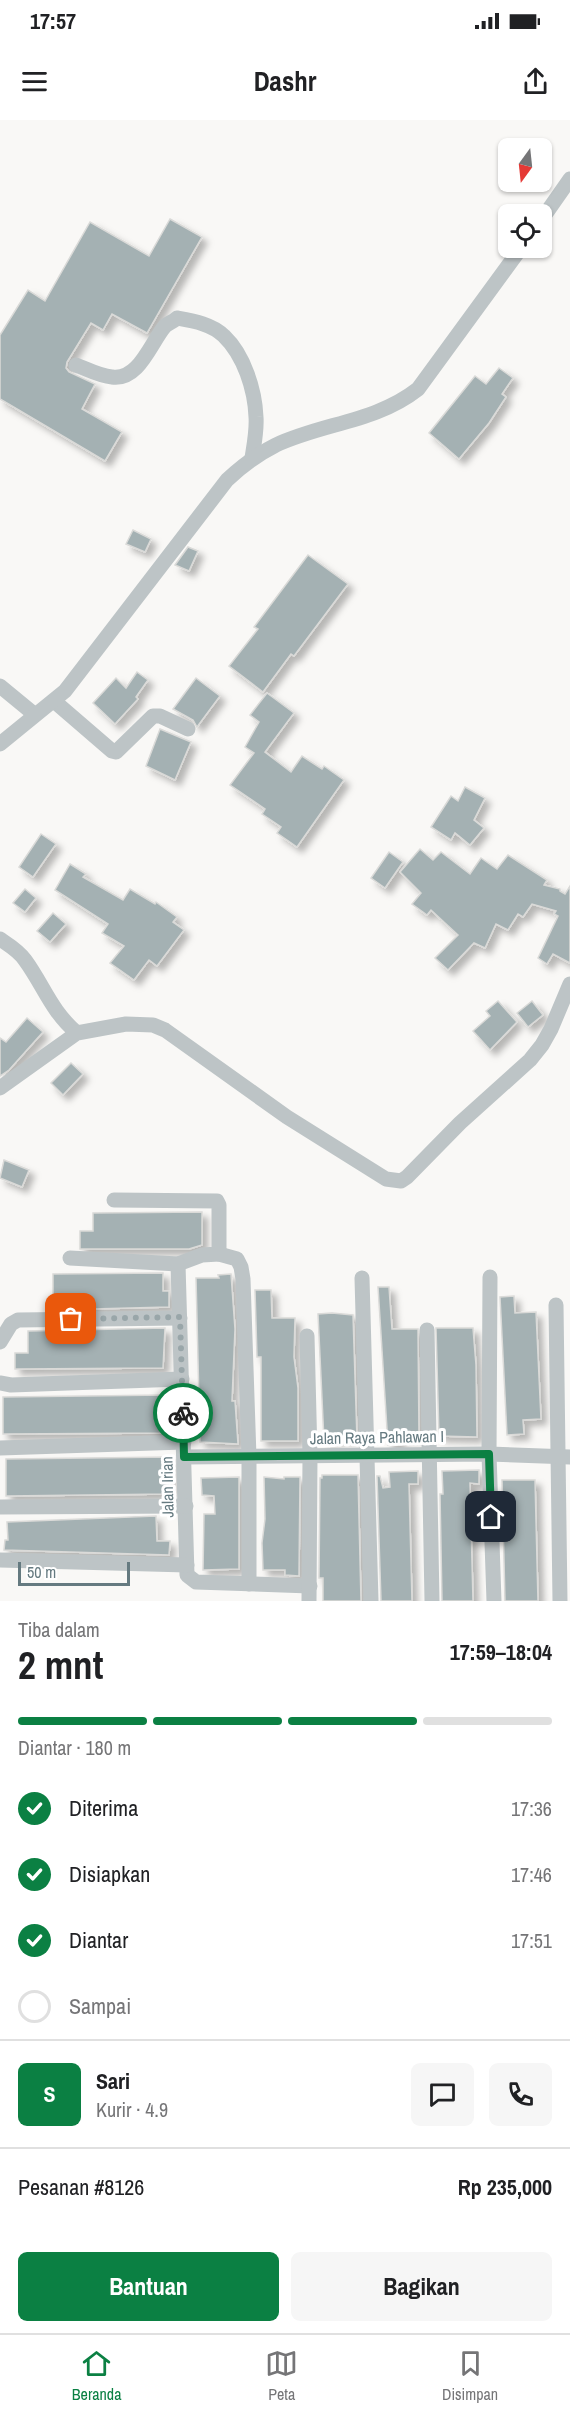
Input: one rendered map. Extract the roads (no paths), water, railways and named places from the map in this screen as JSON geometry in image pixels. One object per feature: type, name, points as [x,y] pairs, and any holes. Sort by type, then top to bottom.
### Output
[{"type":"street","points":[[552,205],[570,179]]},
{"type":"street","points":[[0,744],[34,714],[54,701],[227,480],[252,458],[287,441],[375,414],[400,402],[418,389],[514,258]]},
{"type":"street","points":[[76,364],[101,375],[114,378],[124,376],[144,357],[165,326],[177,318],[195,321],[210,327],[224,336],[238,354],[251,387],[256,417],[252,458]]},
{"type":"street","points":[[0,686],[34,714]]},
{"type":"street","points":[[54,701],[116,752],[153,716],[160,716],[188,729]]},
{"type":"street","points":[[0,939],[25,959],[54,1010],[77,1033]]},
{"type":"street","points":[[0,1088],[77,1033],[126,1023],[153,1025],[165,1030],[287,1117],[386,1179],[401,1181],[460,1123],[530,1060],[542,1045],[570,984]]},
{"type":"street","points":[[114,1200],[217,1201],[219,1205],[219,1254]]},
{"type":"street","points":[[70,1258],[178,1264],[202,1255],[219,1254],[237,1259],[241,1267],[249,1457],[249,1584]]},
{"type":"street","name":"Jalan Irian","points":[[178,1264],[186,1565]]},
{"type":"street","points":[[490,1277],[489,1454],[494,1601]]},
{"type":"street","points":[[362,1278],[369,1455],[371,1601]]},
{"type":"street","points":[[556,1305],[564,1457],[560,1601]]},
{"type":"street","points":[[0,1342],[10,1324],[18,1320],[180,1317]]},
{"type":"street","points":[[427,1330],[432,1601]]},
{"type":"street","points":[[4,1561],[186,1565],[187,1575],[196,1582],[249,1584],[309,1593],[310,1456],[307,1336]]},
{"type":"street","points":[[0,1383],[11,1385],[182,1379]]},
{"type":"street","name":"Jalan Raya Pahlawan I","points":[[0,1448],[184,1450],[249,1457],[489,1454],[564,1457]]},
{"type":"street","points":[[0,1507],[186,1506]]}]
